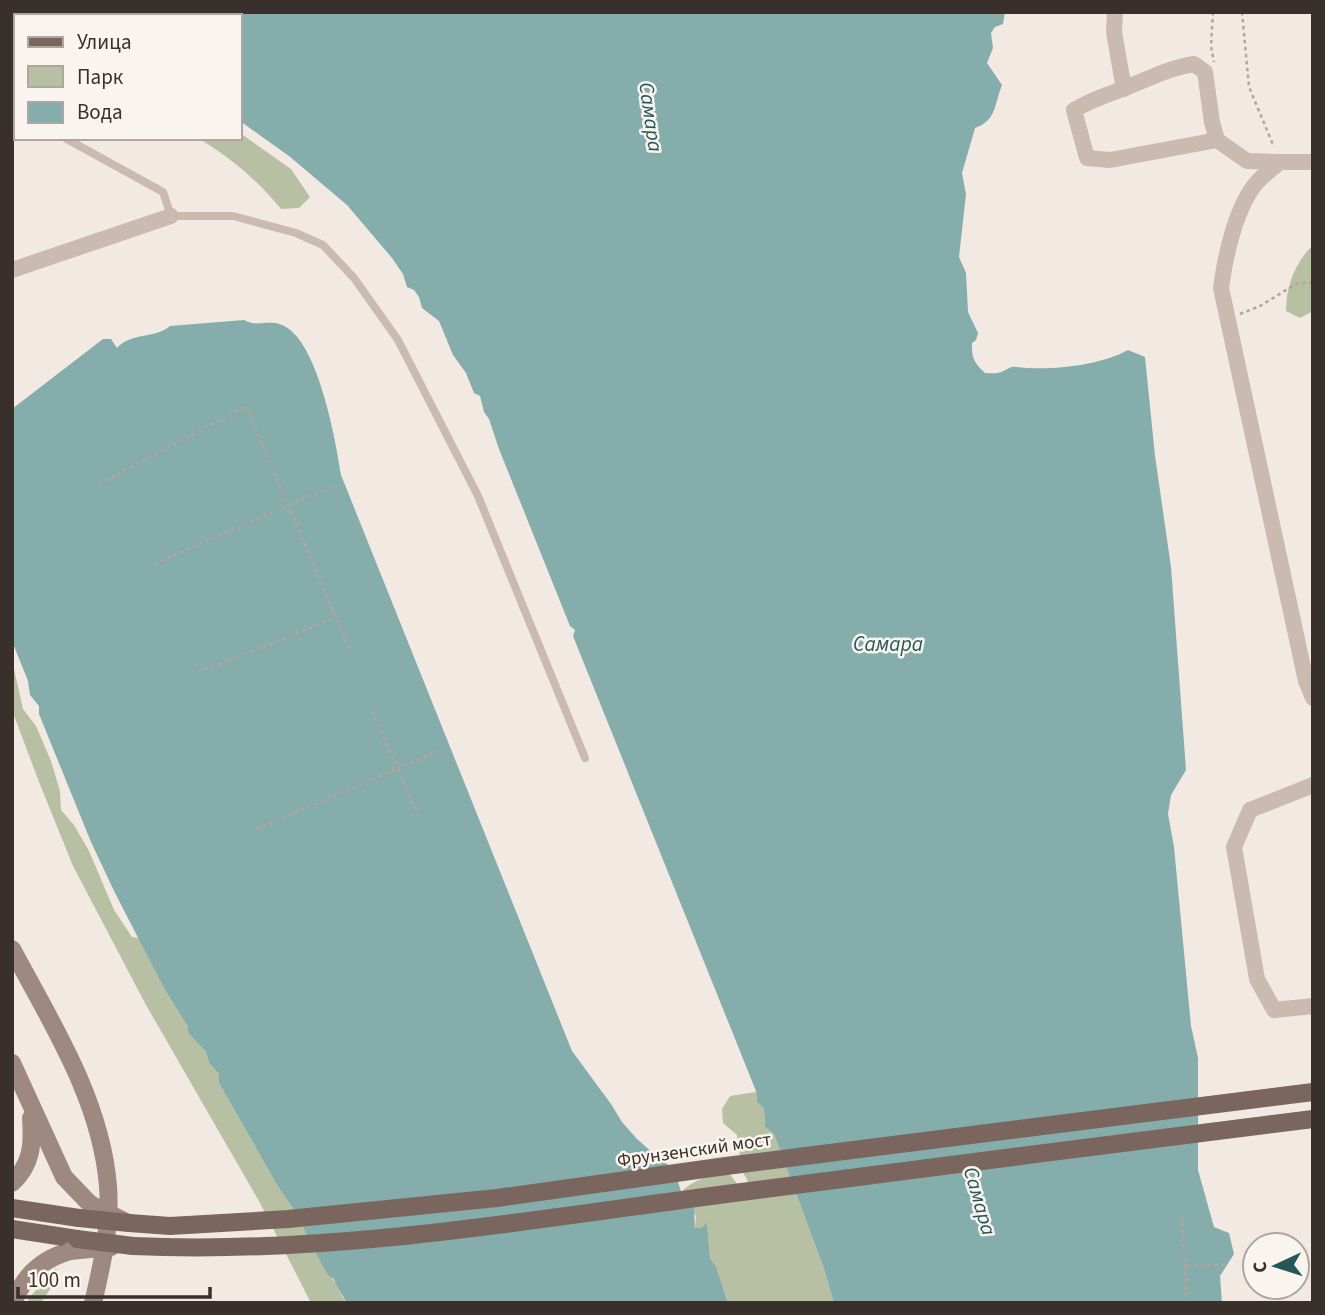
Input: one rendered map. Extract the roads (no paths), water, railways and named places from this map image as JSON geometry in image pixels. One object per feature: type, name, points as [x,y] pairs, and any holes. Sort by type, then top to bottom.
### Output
[{"type":"main road","points":[[12,949],[80,1078],[100,1140],[108,1186],[106,1233],[93,1303]]},
{"type":"main road","points":[[12,1063],[64,1177],[85,1211]]},
{"type":"main road","name":"Фрунзенский мост","points":[[12,1208],[85,1211],[129,1223],[170,1226],[288,1219],[497,1198],[726,1166],[1313,1092]]},
{"type":"main road","points":[[12,1183],[23,1171],[32,1149],[30,1104]]},
{"type":"main road","points":[[12,1229],[73,1245],[213,1248],[291,1246],[508,1224],[1313,1119]]},
{"type":"main road","points":[[13,1303],[28,1276],[41,1262],[73,1245]]},
{"type":"street","points":[[1115,12],[1114,32],[1124,89]]},
{"type":"street","points":[[1217,139],[1110,160],[1087,158],[1074,110],[1091,100],[1176,67],[1194,64],[1205,72],[1217,139],[1247,161],[1313,162]]},
{"type":"street","points":[[1280,162],[1257,181],[1244,206],[1226,250],[1221,288],[1306,681],[1313,698]]},
{"type":"street","points":[[12,270],[171,216]]},
{"type":"street","points":[[1313,785],[1250,810],[1234,847],[1257,979],[1274,1010],[1313,1006]]},
{"type":"lane","points":[[69,140],[163,192],[171,216],[233,216],[296,233],[323,245],[354,278],[398,340],[478,496],[585,758]]},
{"type":"water","name":"Самара","points":[[20,12],[1005,12],[1003,24],[995,27],[991,33],[993,48],[987,63],[1002,85],[991,116],[975,128],[962,173],[966,194],[959,257],[966,273],[968,312],[978,333],[972,343],[972,352],[974,360],[985,373],[999,373],[1014,367],[1074,366],[1103,360],[1128,350],[1145,357],[1155,456],[1171,567],[1186,770],[1171,795],[1168,814],[1174,847],[1191,1026],[1198,1058],[1198,1170],[1214,1227],[1229,1233],[1234,1254],[1220,1276],[1222,1303],[834,1303],[774,1134],[765,1127],[764,1109],[757,1102],[756,1091],[573,636],[575,630],[570,626],[484,412],[480,396],[474,393],[466,373],[453,355],[439,321],[422,308],[419,297],[414,290],[407,287],[403,274],[392,258],[347,205],[289,156],[242,122],[242,14]]},
{"type":"water","points":[[244,320],[283,325],[300,340],[309,356],[324,397],[341,475],[572,1051],[622,1122],[637,1139],[675,1169],[684,1196],[694,1208],[695,1228],[701,1228],[707,1223],[710,1258],[716,1266],[728,1303],[346,1303],[308,1239],[301,1220],[277,1185],[219,1083],[219,1074],[209,1063],[206,1052],[188,1033],[188,1027],[165,990],[115,893],[91,842],[39,714],[39,706],[30,695],[28,681],[12,641],[12,409],[103,339],[111,339],[117,348],[129,340],[157,333],[170,326]]}]
